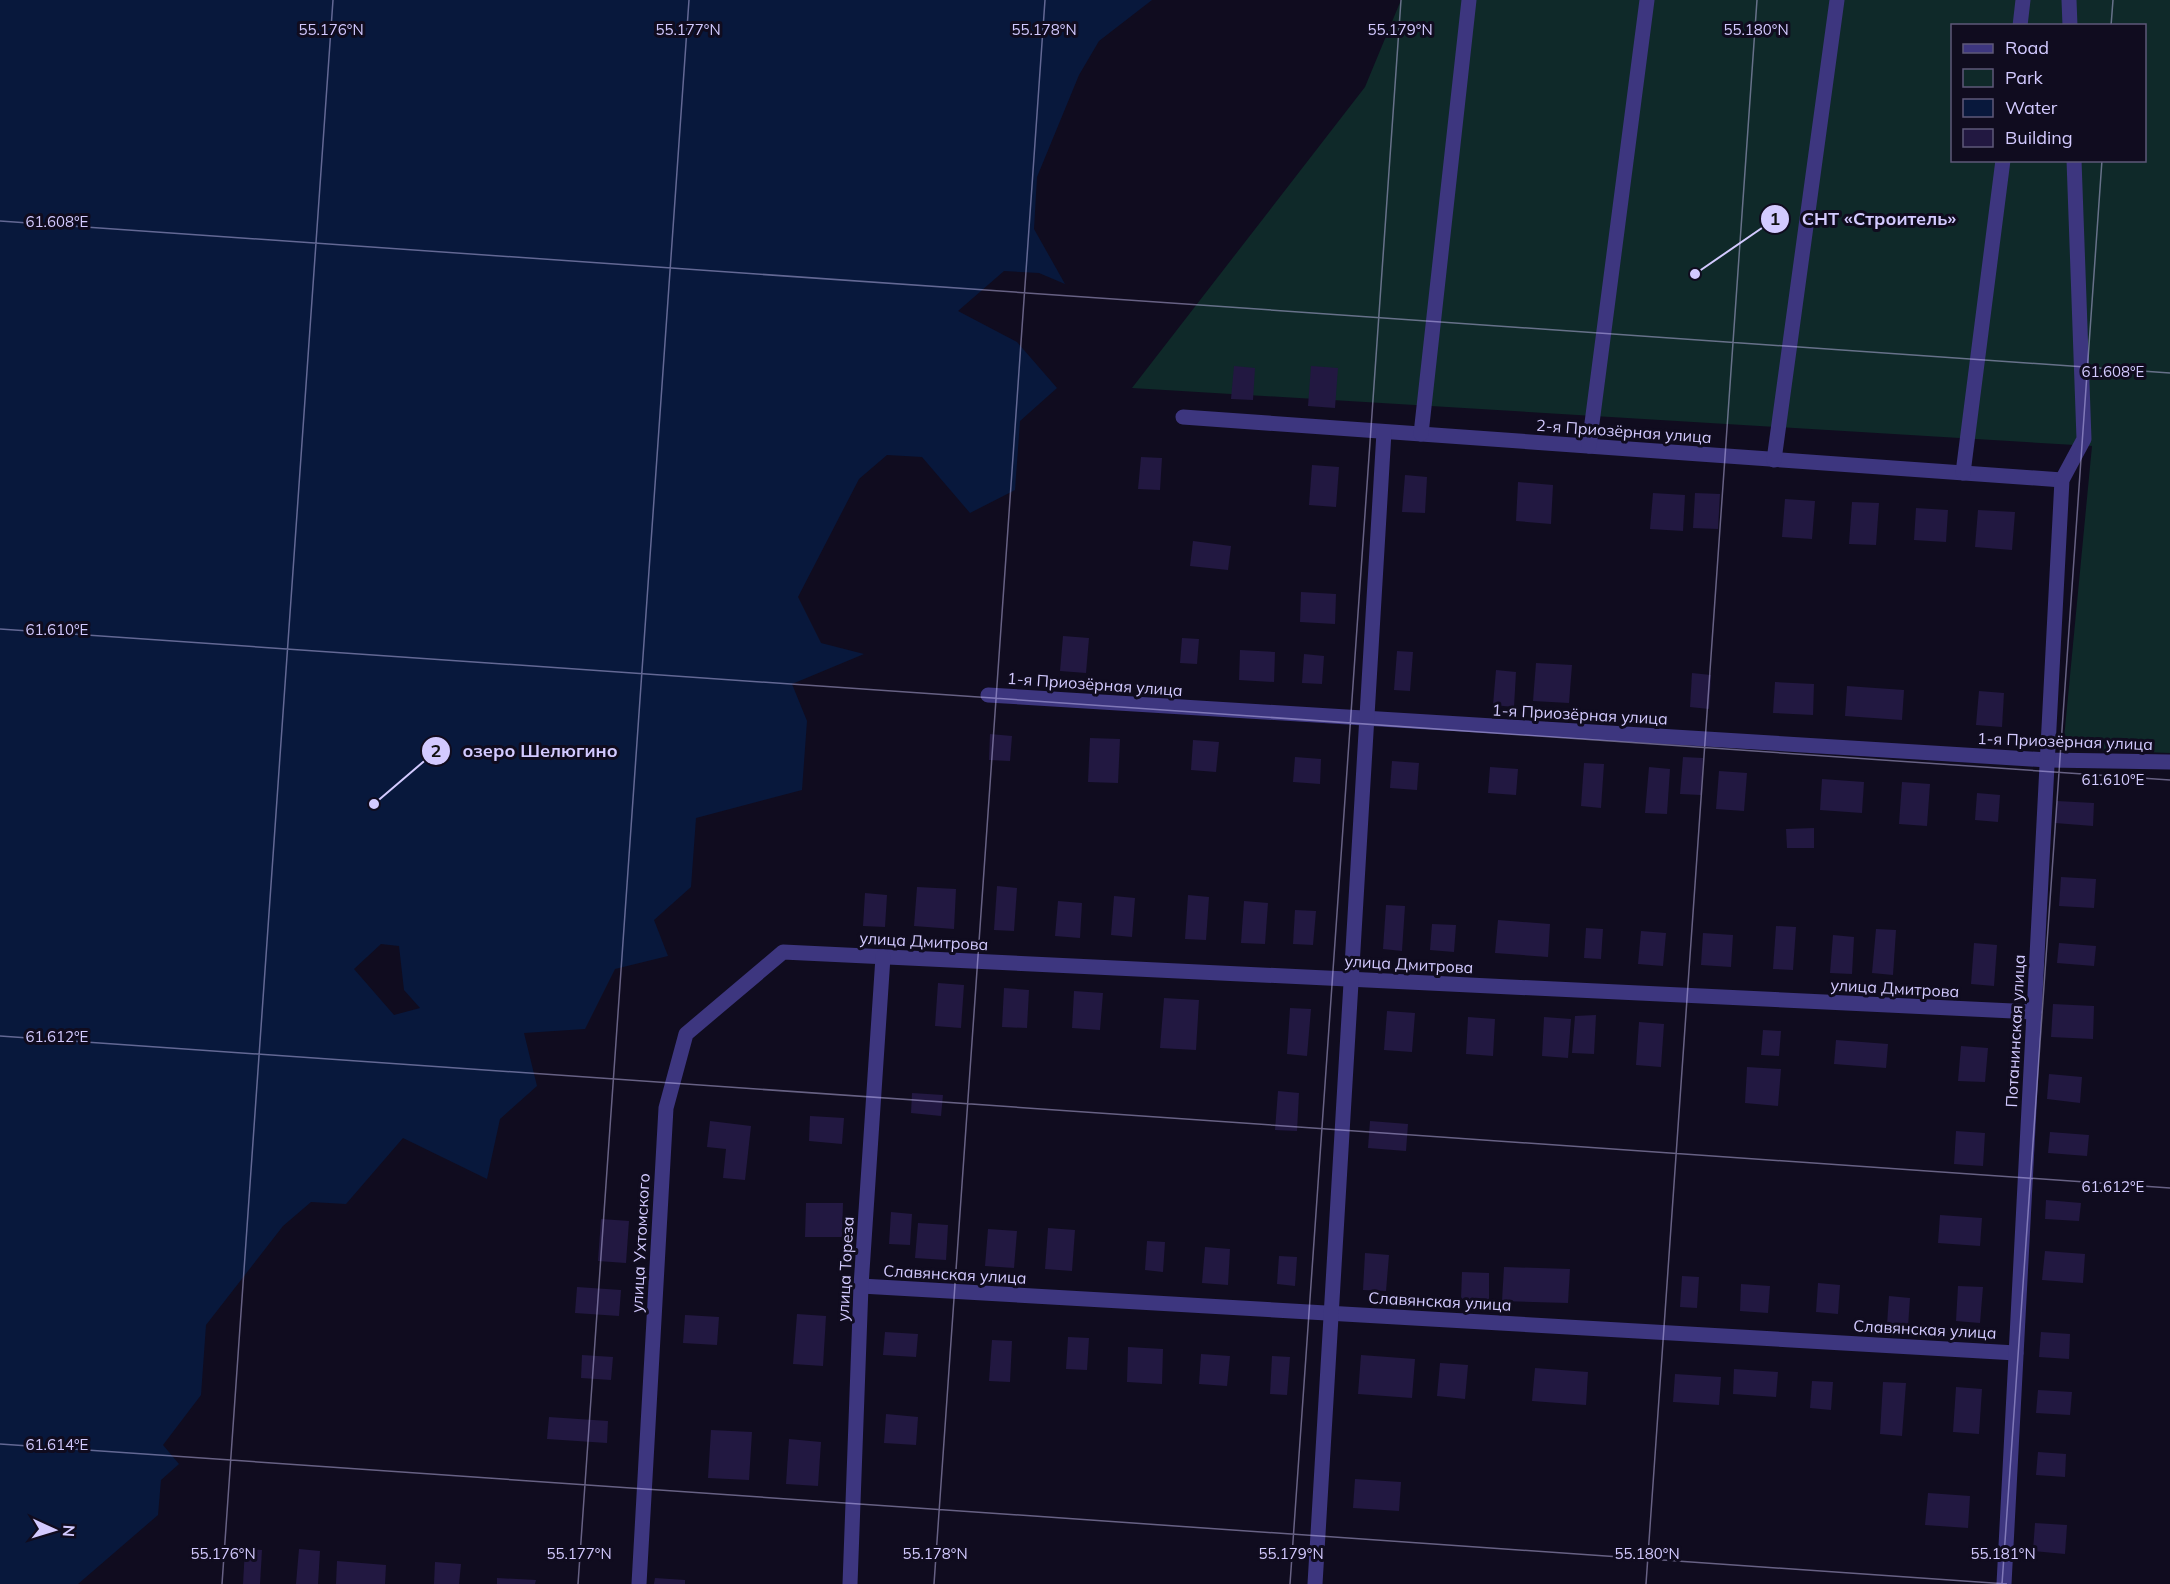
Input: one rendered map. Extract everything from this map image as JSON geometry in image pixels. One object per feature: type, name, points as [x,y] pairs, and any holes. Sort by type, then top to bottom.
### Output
[{"type":"street","points":[[1421,434],[1469,0]]},
{"type":"street","points":[[1589,446],[1647,0]]},
{"type":"street","points":[[1774,460],[1838,0]]},
{"type":"street","points":[[2020,24],[2023,0]]},
{"type":"street","points":[[2069,0],[2070,24]]},
{"type":"street","points":[[1963,473],[2002,162]]},
{"type":"street","points":[[2062,480],[2084,439],[2074,162]]},
{"type":"street","name":"2-я Приозёрная улица","points":[[1183,417],[2062,480]]},
{"type":"street","points":[[1315,1584],[1384,432]]},
{"type":"street","name":"Потанинская улица","points":[[2004,1584],[2062,480]]},
{"type":"street","name":"1-я Приозёрная улица","points":[[988,695],[2048,760],[2170,762]]},
{"type":"street","name":"улица Дмитрова","points":[[783,952],[2034,1012]]},
{"type":"street","name":"улица Ухтомского","points":[[639,1584],[666,1108],[686,1034],[783,952]]},
{"type":"street","name":"улица Тореза","points":[[850,1584],[861,1286],[883,957]]},
{"type":"street","name":"Славянская улица","points":[[861,1286],[2016,1353]]},
{"type":"green space","points":[[1401,0],[2170,0],[2170,753],[2063,749],[2092,446],[1132,388],[1365,87]]},
{"type":"water","points":[[0,0],[1152,0],[1099,41],[1079,75],[1037,177],[1034,229],[1065,284],[1039,273],[1004,271],[958,311],[1017,342],[1057,388],[1020,421],[1015,490],[970,513],[922,457],[887,455],[859,479],[798,597],[821,643],[864,654],[792,684],[807,721],[802,790],[696,818],[691,887],[654,920],[668,956],[615,969],[585,1029],[524,1033],[537,1086],[500,1119],[487,1179],[403,1138],[346,1204],[311,1202],[283,1226],[206,1325],[201,1395],[163,1445],[179,1464],[161,1480],[158,1515],[78,1584],[0,1584]],"holes":[[[381,944],[399,946],[404,990],[420,1008],[394,1015],[354,969]]]},
{"type":"building","points":[[1234,366],[1255,368],[1253,400],[1231,399]]},
{"type":"building","points":[[1311,366],[1338,368],[1335,408],[1308,406]]},
{"type":"building","points":[[1141,457],[1162,458],[1160,490],[1138,489]]},
{"type":"building","points":[[1312,465],[1339,467],[1336,507],[1309,505]]},
{"type":"building","points":[[1405,475],[1427,477],[1425,513],[1402,512]]},
{"type":"building","points":[[1518,482],[1553,485],[1551,524],[1516,521]]},
{"type":"building","points":[[1653,493],[1685,495],[1683,531],[1650,529]]},
{"type":"building","points":[[1695,493],[1720,494],[1718,529],[1693,528]]},
{"type":"building","points":[[1785,499],[1815,501],[1812,539],[1782,537]]},
{"type":"building","points":[[1852,502],[1879,503],[1876,545],[1849,544]]},
{"type":"building","points":[[1916,508],[1948,510],[1946,542],[1914,540]]},
{"type":"building","points":[[1978,510],[2015,512],[2012,550],[1975,547]]},
{"type":"building","points":[[1193,541],[1231,546],[1228,570],[1190,566]]},
{"type":"building","points":[[1301,592],[1336,594],[1335,624],[1300,622]]},
{"type":"building","points":[[1063,636],[1089,638],[1086,673],[1060,671]]},
{"type":"building","points":[[1182,638],[1199,639],[1197,664],[1180,663]]},
{"type":"building","points":[[1240,650],[1275,652],[1274,682],[1239,680]]},
{"type":"building","points":[[1397,651],[1413,652],[1410,691],[1394,690]]},
{"type":"building","points":[[1304,654],[1324,656],[1322,684],[1302,683]]},
{"type":"building","points":[[1536,663],[1572,665],[1569,703],[1533,701]]},
{"type":"building","points":[[1496,670],[1516,672],[1514,707],[1493,705]]},
{"type":"building","points":[[1692,673],[1711,675],[1709,709],[1690,707]]},
{"type":"building","points":[[1775,682],[1814,684],[1813,715],[1773,713]]},
{"type":"building","points":[[1847,686],[1904,690],[1902,720],[1845,716]]},
{"type":"building","points":[[1979,691],[2004,693],[2002,727],[1976,725]]},
{"type":"building","points":[[990,734],[1012,736],[1010,761],[989,760]]},
{"type":"building","points":[[1090,738],[1120,739],[1118,783],[1088,782]]},
{"type":"building","points":[[1193,740],[1219,742],[1216,772],[1191,770]]},
{"type":"building","points":[[1295,757],[1321,759],[1320,784],[1293,782]]},
{"type":"building","points":[[1683,757],[1703,758],[1701,795],[1680,794]]},
{"type":"building","points":[[1392,761],[1419,763],[1417,790],[1390,788]]},
{"type":"building","points":[[1584,763],[1604,764],[1601,808],[1581,806]]},
{"type":"building","points":[[1490,767],[1518,769],[1516,795],[1488,793]]},
{"type":"building","points":[[1649,767],[1670,769],[1667,814],[1645,813]]},
{"type":"building","points":[[1719,771],[1747,773],[1744,811],[1716,809]]},
{"type":"building","points":[[1822,779],[1864,782],[1862,813],[1820,810]]},
{"type":"building","points":[[1902,782],[1930,784],[1927,826],[1899,824]]},
{"type":"building","points":[[1977,793],[2000,795],[1998,822],[1975,820]]},
{"type":"building","points":[[2057,801],[2094,803],[2093,826],[2055,823]]},
{"type":"building","points":[[1814,828],[1814,848],[1787,848],[1786,829]]},
{"type":"building","points":[[2061,877],[2096,879],[2094,908],[2059,906]]},
{"type":"building","points":[[997,886],[1017,888],[1014,931],[994,930]]},
{"type":"building","points":[[917,887],[956,889],[954,929],[914,926]]},
{"type":"building","points":[[865,893],[887,895],[885,927],[863,926]]},
{"type":"building","points":[[1188,895],[1209,897],[1206,940],[1185,939]]},
{"type":"building","points":[[1114,896],[1135,898],[1132,937],[1111,935]]},
{"type":"building","points":[[1058,901],[1082,903],[1080,938],[1055,936]]},
{"type":"building","points":[[1244,901],[1268,903],[1265,944],[1241,943]]},
{"type":"building","points":[[1386,905],[1405,906],[1402,951],[1383,949]]},
{"type":"building","points":[[1295,910],[1316,911],[1313,945],[1293,944]]},
{"type":"building","points":[[1498,920],[1550,924],[1548,957],[1495,953]]},
{"type":"building","points":[[1432,924],[1456,925],[1454,952],[1430,950]]},
{"type":"building","points":[[1776,926],[1796,927],[1793,970],[1773,969]]},
{"type":"building","points":[[1586,928],[1603,929],[1601,959],[1584,958]]},
{"type":"building","points":[[1876,929],[1896,930],[1893,975],[1872,973]]},
{"type":"building","points":[[1641,931],[1666,933],[1663,966],[1638,964]]},
{"type":"building","points":[[1703,933],[1733,935],[1731,967],[1701,965]]},
{"type":"building","points":[[1833,935],[1854,937],[1852,974],[1830,973]]},
{"type":"building","points":[[1974,943],[1997,945],[1994,986],[1971,984]]},
{"type":"building","points":[[2059,943],[2096,946],[2094,966],[2057,963]]},
{"type":"building","points":[[938,983],[964,985],[961,1028],[935,1026]]},
{"type":"building","points":[[1004,988],[1029,990],[1027,1028],[1002,1027]]},
{"type":"building","points":[[1074,991],[1103,993],[1100,1030],[1072,1028]]},
{"type":"building","points":[[1164,998],[1199,1000],[1196,1050],[1160,1048]]},
{"type":"building","points":[[2053,1004],[2094,1006],[2093,1039],[2051,1037]]},
{"type":"building","points":[[1290,1008],[1311,1009],[1307,1056],[1287,1054]]},
{"type":"building","points":[[1387,1011],[1415,1013],[1412,1052],[1384,1050]]},
{"type":"building","points":[[1596,1015],[1594,1054],[1572,1053],[1575,1016]]},
{"type":"building","points":[[1468,1017],[1495,1019],[1493,1056],[1466,1054]]},
{"type":"building","points":[[1544,1017],[1571,1019],[1568,1058],[1542,1056]]},
{"type":"building","points":[[1639,1022],[1664,1024],[1661,1067],[1636,1065]]},
{"type":"building","points":[[1763,1030],[1781,1031],[1779,1056],[1761,1055]]},
{"type":"building","points":[[1836,1040],[1888,1044],[1886,1068],[1834,1064]]},
{"type":"building","points":[[1961,1046],[1988,1048],[1985,1082],[1958,1081]]},
{"type":"building","points":[[1747,1067],[1781,1069],[1778,1106],[1745,1103]]},
{"type":"building","points":[[2049,1074],[2082,1077],[2080,1103],[2047,1099]]},
{"type":"building","points":[[1278,1091],[1299,1093],[1297,1131],[1275,1130]]},
{"type":"building","points":[[912,1093],[943,1095],[941,1116],[911,1113]]},
{"type":"building","points":[[810,1116],[844,1118],[842,1144],[809,1141]]},
{"type":"building","points":[[710,1121],[751,1126],[745,1180],[723,1178],[726,1149],[707,1147]]},
{"type":"building","points":[[1370,1121],[1408,1124],[1406,1151],[1368,1148]]},
{"type":"building","points":[[1956,1131],[1985,1133],[1983,1166],[1954,1164]]},
{"type":"building","points":[[2050,1132],[2089,1135],[2087,1156],[2048,1153]]},
{"type":"building","points":[[2046,1200],[2081,1203],[2079,1221],[2045,1219]]},
{"type":"building","points":[[806,1203],[843,1203],[842,1237],[805,1237]]},
{"type":"building","points":[[891,1212],[912,1214],[910,1245],[889,1244]]},
{"type":"building","points":[[1940,1215],[1982,1218],[1980,1246],[1938,1243]]},
{"type":"building","points":[[601,1219],[629,1221],[626,1263],[598,1261]]},
{"type":"building","points":[[918,1223],[948,1225],[946,1260],[915,1258]]},
{"type":"building","points":[[1048,1228],[1075,1230],[1072,1271],[1045,1269]]},
{"type":"building","points":[[988,1229],[1017,1231],[1014,1268],[985,1266]]},
{"type":"building","points":[[1147,1241],[1165,1242],[1163,1272],[1145,1270]]},
{"type":"building","points":[[1205,1247],[1230,1249],[1228,1285],[1202,1283]]},
{"type":"building","points":[[2045,1251],[2085,1254],[2083,1283],[2042,1280]]},
{"type":"building","points":[[1365,1253],[1389,1255],[1386,1291],[1363,1290]]},
{"type":"building","points":[[1279,1256],[1297,1257],[1295,1286],[1277,1284]]},
{"type":"building","points":[[1504,1267],[1570,1269],[1568,1303],[1502,1301]]},
{"type":"building","points":[[1462,1272],[1489,1273],[1489,1300],[1461,1299]]},
{"type":"building","points":[[1682,1276],[1699,1277],[1697,1308],[1680,1307]]},
{"type":"building","points":[[1818,1283],[1840,1285],[1838,1314],[1816,1312]]},
{"type":"building","points":[[1741,1284],[1770,1286],[1768,1313],[1740,1311]]},
{"type":"building","points":[[1958,1286],[1983,1287],[1980,1323],[1956,1321]]},
{"type":"building","points":[[577,1287],[621,1290],[619,1316],[575,1313]]},
{"type":"building","points":[[1889,1296],[1910,1298],[1908,1327],[1887,1325]]},
{"type":"building","points":[[797,1314],[826,1316],[823,1366],[793,1364]]},
{"type":"building","points":[[685,1315],[719,1317],[717,1345],[683,1343]]},
{"type":"building","points":[[885,1332],[918,1334],[916,1357],[883,1355]]},
{"type":"building","points":[[2041,1332],[2070,1334],[2069,1359],[2039,1357]]},
{"type":"building","points":[[1068,1337],[1089,1338],[1087,1370],[1066,1369]]},
{"type":"building","points":[[992,1340],[1012,1341],[1010,1382],[989,1381]]},
{"type":"building","points":[[1128,1347],[1163,1349],[1162,1384],[1127,1382]]},
{"type":"building","points":[[1201,1354],[1230,1356],[1227,1386],[1199,1384]]},
{"type":"building","points":[[582,1355],[613,1357],[611,1380],[581,1378]]},
{"type":"building","points":[[1361,1355],[1415,1359],[1412,1398],[1358,1394]]},
{"type":"building","points":[[1272,1356],[1290,1357],[1287,1395],[1270,1394]]},
{"type":"building","points":[[1440,1363],[1468,1365],[1465,1399],[1437,1396]]},
{"type":"building","points":[[1535,1368],[1588,1372],[1586,1405],[1532,1401]]},
{"type":"building","points":[[1734,1369],[1778,1372],[1776,1397],[1733,1394]]},
{"type":"building","points":[[1675,1374],[1721,1377],[1719,1405],[1673,1402]]},
{"type":"building","points":[[1812,1381],[1833,1382],[1831,1410],[1810,1408]]},
{"type":"building","points":[[1883,1382],[1906,1383],[1902,1436],[1880,1434]]},
{"type":"building","points":[[1956,1387],[1982,1389],[1979,1434],[1953,1432]]},
{"type":"building","points":[[2038,1390],[2072,1392],[2070,1415],[2036,1413]]},
{"type":"building","points":[[886,1414],[918,1417],[916,1445],[884,1443]]},
{"type":"building","points":[[549,1417],[608,1421],[607,1443],[547,1439]]},
{"type":"building","points":[[711,1430],[752,1432],[749,1480],[708,1478]]},
{"type":"building","points":[[789,1439],[821,1442],[818,1486],[786,1484]]},
{"type":"building","points":[[2038,1452],[2066,1454],[2065,1477],[2036,1475]]},
{"type":"building","points":[[1355,1479],[1401,1482],[1399,1511],[1353,1508]]},
{"type":"building","points":[[1928,1493],[1970,1496],[1968,1528],[1925,1525]]},
{"type":"building","points":[[2035,1523],[2067,1525],[2065,1554],[2033,1551]]},
{"type":"building","points":[[245,1549],[262,1550],[260,1584],[243,1584]]},
{"type":"building","points":[[299,1549],[320,1551],[318,1584],[296,1584]]},
{"type":"building","points":[[337,1561],[386,1565],[385,1584],[336,1584]]},
{"type":"building","points":[[435,1562],[461,1564],[459,1584],[434,1584]]},
{"type":"building","points":[[497,1578],[536,1580],[535,1584],[497,1584]]},
{"type":"building","points":[[655,1578],[685,1580],[685,1584],[654,1584]]},
{"type":"place","name":"СНТ «Строитель»","points":[[1695,274]]},
{"type":"place","name":"озеро Шелюгино","points":[[374,804]]}]
